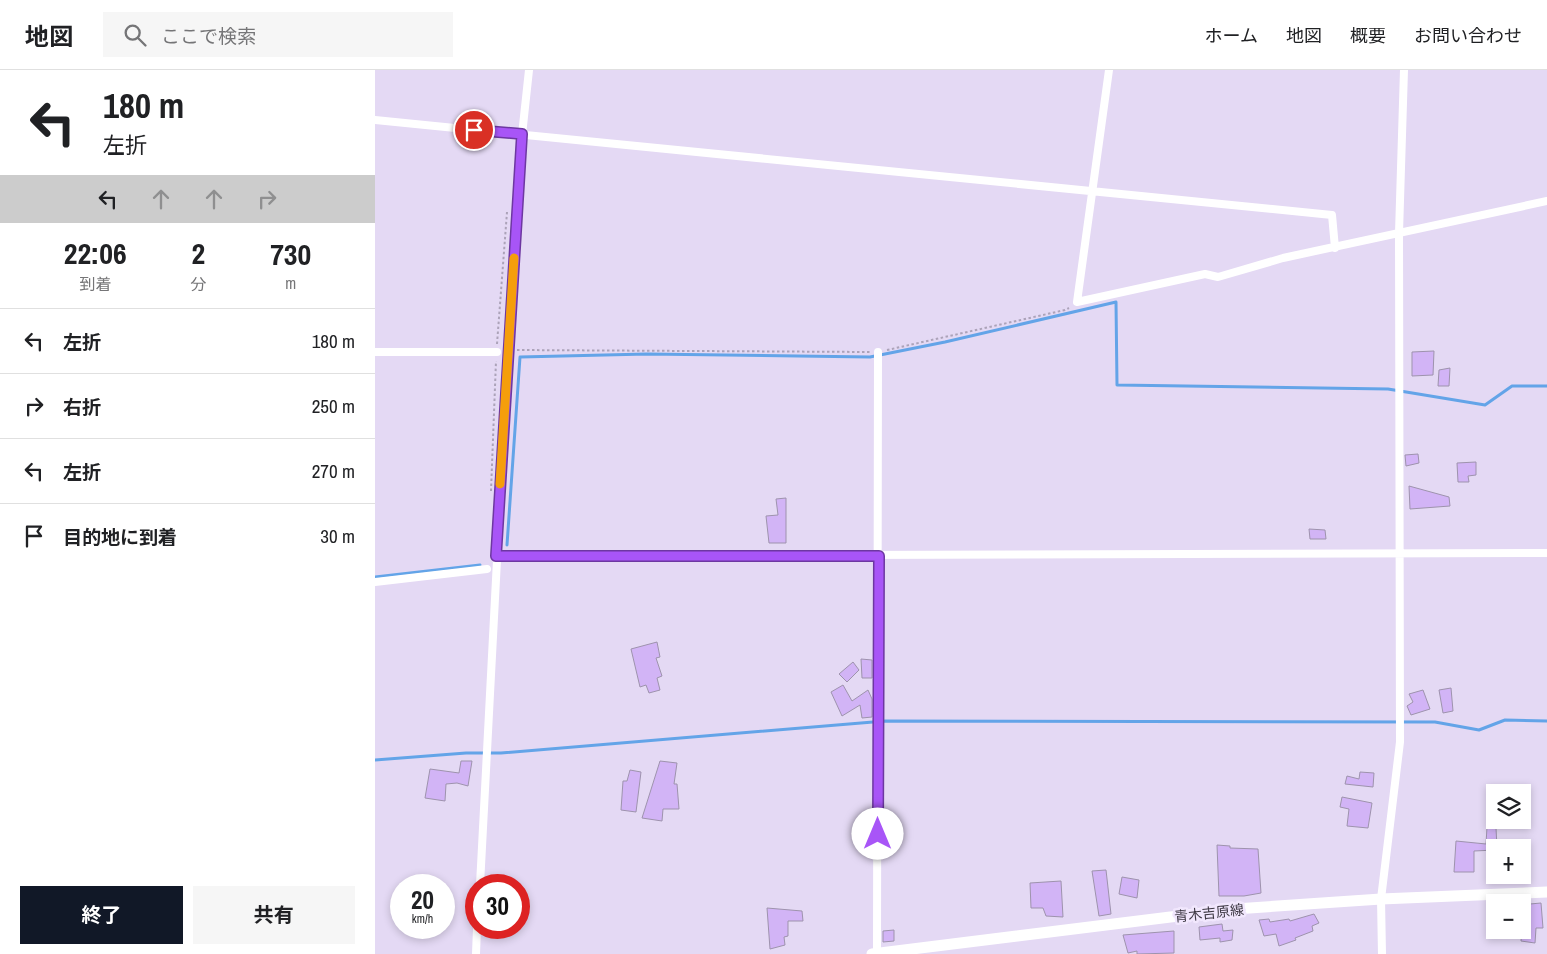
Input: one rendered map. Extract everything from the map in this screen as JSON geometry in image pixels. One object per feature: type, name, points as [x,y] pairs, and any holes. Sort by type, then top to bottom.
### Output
[{"type":"main road","name":"青木吉原線","points":[[875,954],[1235,909],[1381,899],[1547,892]]},
{"type":"street","points":[[481,874],[508,350],[522,134],[529,70]]},
{"type":"street","points":[[1109,70],[1077,302],[1205,274],[1218,276],[1283,258],[1547,201]]},
{"type":"street","points":[[1382,954],[1381,899],[1400,742],[1399,233],[1404,70]]},
{"type":"street","points":[[375,120],[1332,215],[1335,248]]},
{"type":"street","points":[[375,352],[497,352]]},
{"type":"street","points":[[875,954],[879,556],[878,352]]},
{"type":"street","points":[[496,556],[1547,553]]},
{"type":"street","points":[[375,582],[487,569]]},
{"type":"street","points":[[476,954],[477,939]]},
{"type":"path","points":[[508,350],[878,352],[1065,310],[1077,302]]},
{"type":"building","points":[[1434,351],[1433,375],[1412,376],[1412,352]]},
{"type":"building","points":[[1450,368],[1449,386],[1438,386],[1439,370]]},
{"type":"building","points":[[1418,454],[1419,463],[1406,466],[1405,455]]},
{"type":"building","points":[[1476,462],[1476,475],[1468,476],[1469,482],[1458,482],[1457,463]]},
{"type":"building","points":[[1409,486],[1449,497],[1450,506],[1410,509]]},
{"type":"building","points":[[786,498],[786,543],[769,543],[766,516],[778,515],[776,499]]},
{"type":"building","points":[[1309,529],[1325,530],[1326,539],[1310,539]]},
{"type":"building","points":[[657,642],[660,657],[656,658],[662,676],[657,678],[660,690],[649,693],[646,685],[640,687],[631,649]]},
{"type":"building","points":[[861,659],[872,660],[872,678],[862,678]]},
{"type":"building","points":[[853,662],[859,670],[847,682],[839,674]]},
{"type":"building","points":[[843,685],[852,701],[868,690],[872,699],[872,717],[862,718],[860,705],[842,716],[831,692]]},
{"type":"building","points":[[1451,688],[1453,711],[1443,713],[1439,690]]},
{"type":"building","points":[[1423,690],[1430,709],[1411,715],[1407,706],[1413,702],[1409,694]]},
{"type":"building","points":[[461,761],[472,761],[468,786],[457,783],[446,784],[445,801],[425,798],[430,769],[459,773]]},
{"type":"building","points":[[660,761],[677,763],[674,784],[677,784],[679,809],[663,809],[662,821],[642,818]]},
{"type":"building","points":[[630,770],[641,772],[636,812],[621,810],[623,781],[627,781]]},
{"type":"building","points":[[1360,772],[1374,773],[1373,787],[1345,784],[1347,776],[1359,779]]},
{"type":"building","points":[[1342,797],[1372,803],[1368,828],[1347,826],[1349,809],[1340,807]]},
{"type":"building","points":[[1487,829],[1496,829],[1497,839],[1486,839]]},
{"type":"building","points":[[1456,841],[1486,844],[1486,850],[1474,851],[1474,872],[1454,872]]},
{"type":"building","points":[[1217,845],[1230,846],[1230,848],[1258,849],[1261,893],[1244,896],[1219,896]]},
{"type":"building","points":[[1106,870],[1111,914],[1099,916],[1092,871]]},
{"type":"building","points":[[1122,877],[1139,880],[1137,898],[1119,894]]},
{"type":"building","points":[[1061,881],[1063,917],[1046,916],[1043,908],[1031,908],[1030,883]]},
{"type":"building","points":[[1541,903],[1543,928],[1536,928],[1535,943],[1521,941],[1521,939],[1531,939],[1531,904]]},
{"type":"building","points":[[767,908],[802,911],[803,921],[788,921],[788,936],[784,937],[785,945],[770,949]]},
{"type":"building","points":[[1314,914],[1319,923],[1312,926],[1313,931],[1279,946],[1276,934],[1264,936],[1259,920],[1269,919],[1270,922],[1289,919],[1290,921]]},
{"type":"building","points":[[1222,924],[1223,931],[1233,930],[1232,940],[1220,942],[1220,938],[1200,940],[1199,927]]},
{"type":"building","points":[[894,930],[894,941],[883,942],[883,931]]},
{"type":"building","points":[[1174,931],[1174,953],[1137,954],[1137,951],[1128,953],[1123,935]]},
{"type":"waterway","points":[[507,545],[520,357],[647,354],[870,357],[945,342],[1116,302],[1117,385],[1388,389],[1485,405],[1512,386],[1547,386]]},
{"type":"waterway","points":[[375,577],[480,565]]},
{"type":"waterway","points":[[375,760],[466,753],[501,753],[885,721],[1435,722],[1479,730],[1505,720],[1547,721]]},
{"type":"slow traffic","points":[[500,484],[514,258]]},
{"type":"route","points":[[474,130],[522,134],[496,556],[879,556],[878,834]]}]
